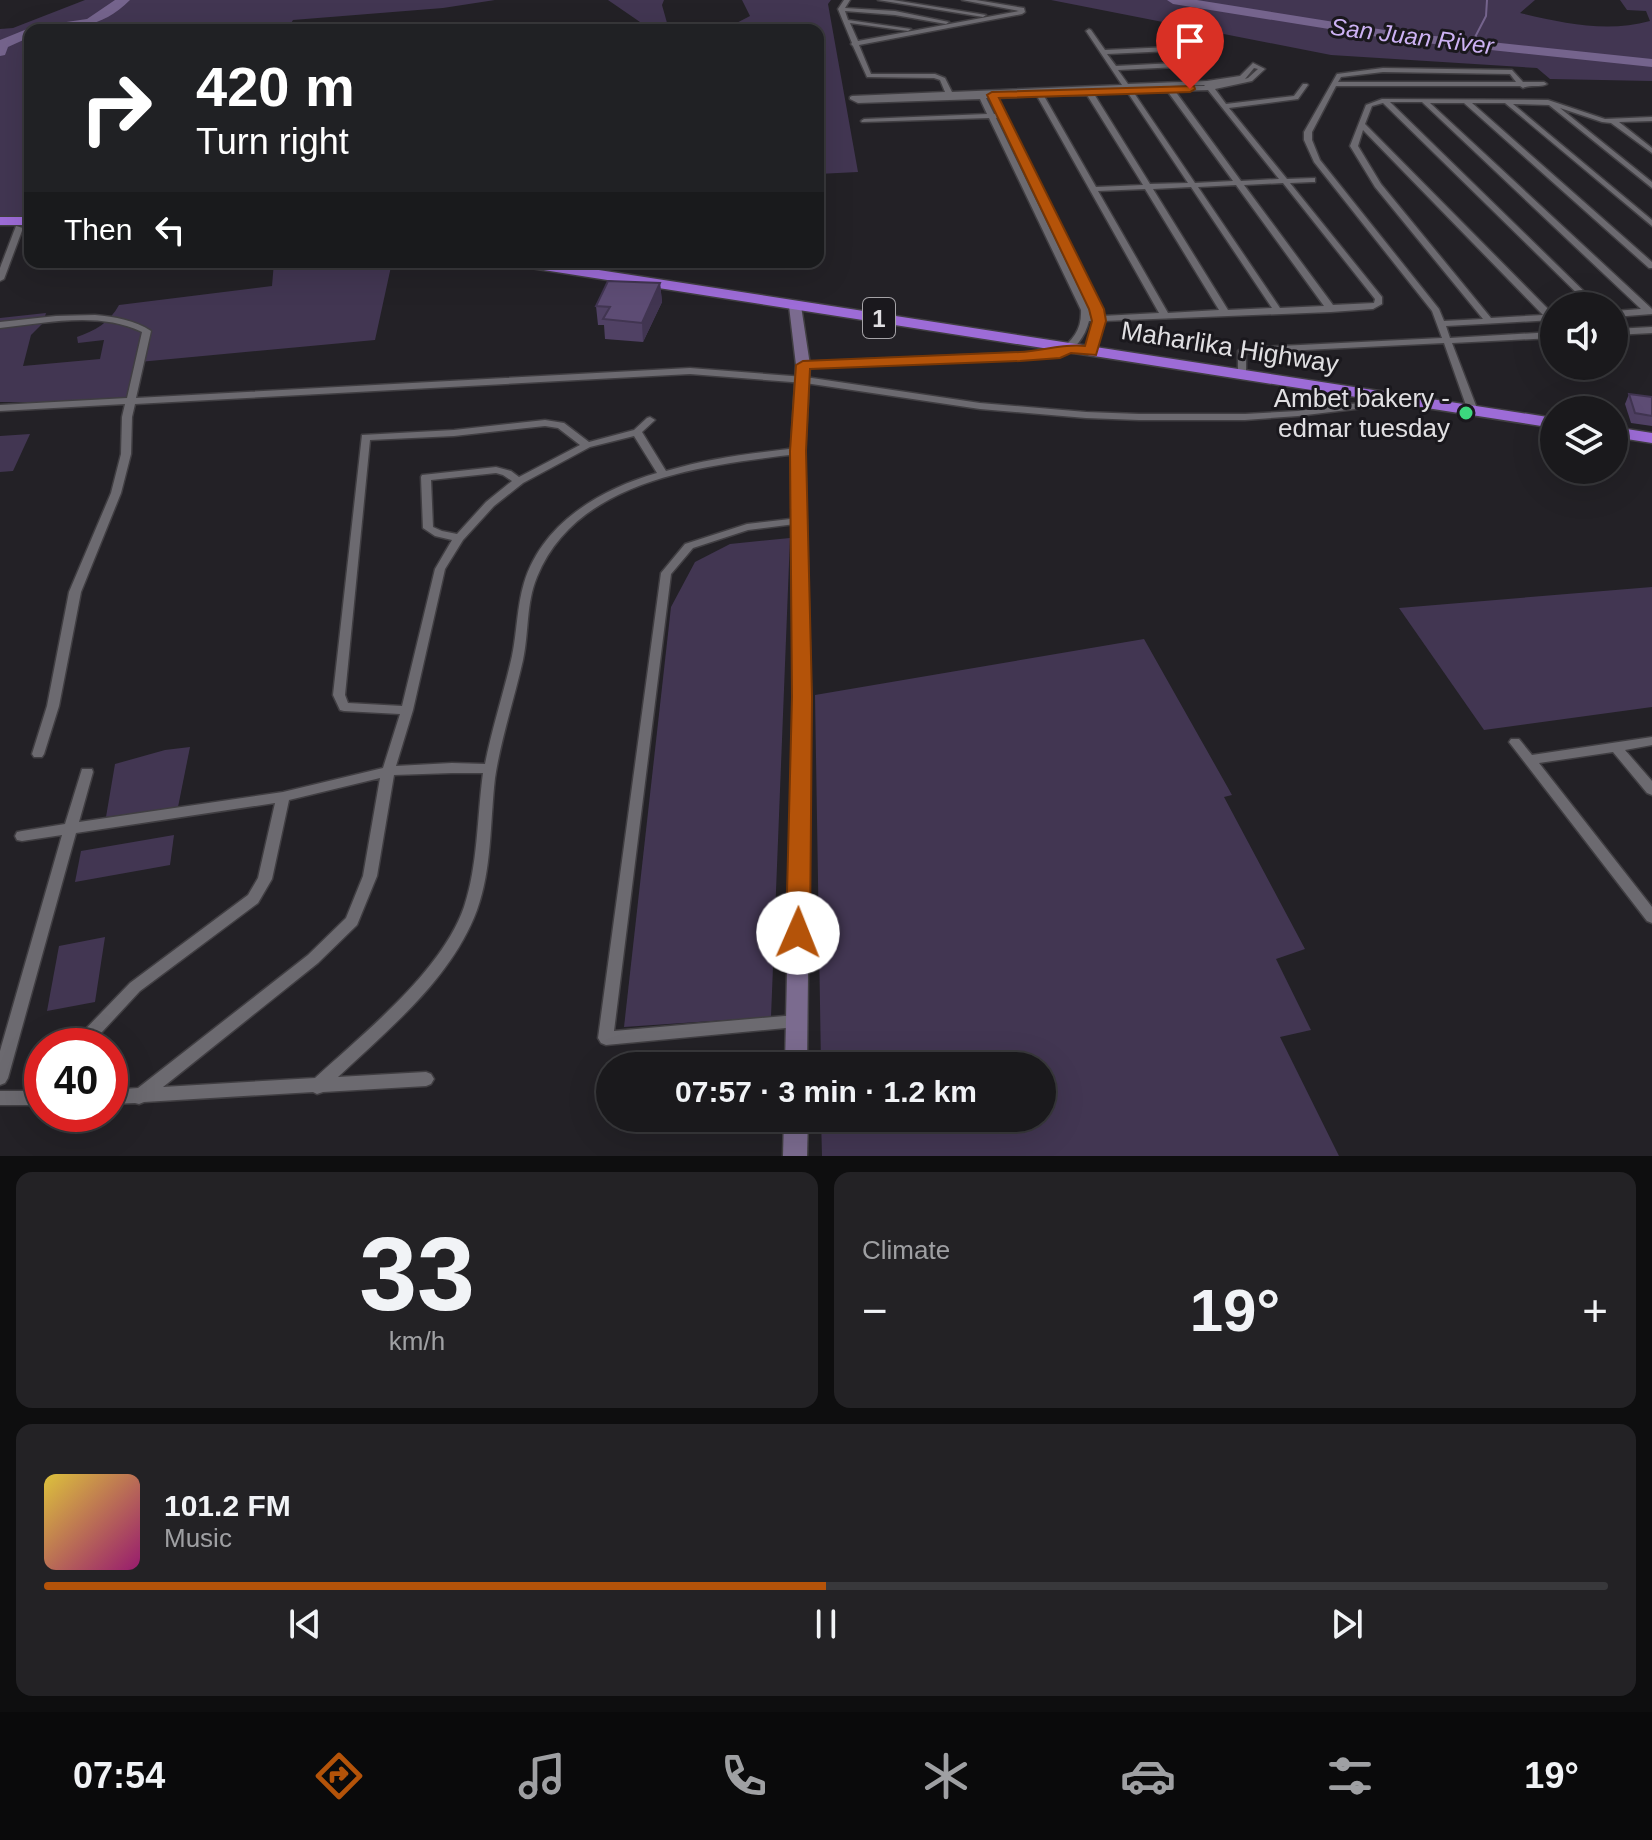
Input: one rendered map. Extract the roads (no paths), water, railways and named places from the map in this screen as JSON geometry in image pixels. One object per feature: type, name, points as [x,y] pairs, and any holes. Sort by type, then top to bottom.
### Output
[{"type":"highway","points":[[0,221],[24,225]]},
{"type":"highway","points":[[0,228],[24,225]]},
{"type":"highway","name":"Maharlika Highway","points":[[556,268],[1540,421]]},
{"type":"highway","points":[[1628,434],[1652,438]]},
{"type":"street","points":[[841,9],[847,0]]},
{"type":"street","points":[[881,0],[999,18]]},
{"type":"street","points":[[854,44],[954,23],[999,18],[1023,10],[965,0]]},
{"type":"street","points":[[841,9],[869,76],[935,76],[943,79],[949,95]]},
{"type":"street","points":[[841,9],[895,13],[954,23]]},
{"type":"street","points":[[845,21],[915,31]]},
{"type":"street","points":[[1089,31],[1278,311]]},
{"type":"street","points":[[1148,38],[1157,49]]},
{"type":"street","points":[[1103,52],[1191,48],[1206,53],[1197,64],[1114,68]]},
{"type":"street","points":[[949,95],[852,98],[858,101],[986,93],[1209,86],[1250,80],[1262,69],[1253,65],[1242,78],[1209,86]]},
{"type":"street","points":[[1473,411],[1436,311],[1317,160],[1308,140],[1308,132],[1339,75],[1397,70],[1512,72],[1523,86]]},
{"type":"street","points":[[1336,84],[1544,84]]},
{"type":"street","points":[[1225,106],[1288,100],[1302,94],[1305,85]]},
{"type":"street","points":[[1087,319],[1099,321],[1331,309],[1373,306],[1379,299],[1209,86]]},
{"type":"street","points":[[1168,87],[1331,309]]},
{"type":"street","points":[[1088,90],[1226,314]]},
{"type":"street","points":[[1038,92],[1166,317]]},
{"type":"street","points":[[0,408],[690,371],[803,372],[1060,354],[1082,333],[1087,319],[986,93]]},
{"type":"street","points":[[1489,321],[1378,185],[1354,146],[1369,105],[1384,100],[1548,102],[1613,121],[1652,119]]},
{"type":"street","points":[[1384,100],[1581,292]]},
{"type":"street","points":[[1424,101],[1651,312]]},
{"type":"street","points":[[1466,101],[1652,266]]},
{"type":"street","points":[[1506,102],[1652,224]]},
{"type":"street","points":[[1548,102],[1652,186]]},
{"type":"street","points":[[864,121],[996,116]]},
{"type":"street","points":[[996,116],[1096,309],[1099,321],[1091,351]]},
{"type":"street","points":[[1613,121],[1652,151]]},
{"type":"street","points":[[1361,124],[1540,305]]},
{"type":"street","points":[[1093,189],[1312,180]]},
{"type":"street","points":[[0,279],[24,229]]},
{"type":"street","points":[[795,306],[803,372],[798,451],[802,697],[796,1052]]},
{"type":"street","points":[[1628,313],[1651,312]]},
{"type":"street","points":[[0,325],[100,318],[135,323],[147,331],[127,417],[126,454],[116,493],[75,592],[53,706],[38,754]]},
{"type":"street","points":[[1443,324],[1540,318]]},
{"type":"street","points":[[1628,331],[1652,330]]},
{"type":"street","points":[[1241,374],[1242,351],[1540,336]]},
{"type":"street","points":[[803,372],[977,406],[1101,416],[1194,418],[1272,414],[1366,407],[1404,400]]},
{"type":"street","points":[[139,1097],[313,959],[352,921],[370,876],[388,771],[407,710],[440,569],[459,538],[490,504],[519,481],[587,445],[637,432],[650,420]]},
{"type":"street","points":[[407,710],[344,707],[339,695],[365,437],[454,433],[555,423],[587,445]]},
{"type":"street","points":[[637,432],[662,473]]},
{"type":"street","points":[[317,1087],[432,972],[464,924],[479,868],[490,769],[518,654],[531,576],[554,539],[594,502],[662,473],[720,460],[798,451]]},
{"type":"street","points":[[459,538],[428,528],[426,477],[496,470],[519,481]]},
{"type":"street","points":[[796,1021],[606,1038],[666,573],[689,546],[747,527],[799,521]]},
{"type":"street","points":[[1531,760],[1652,741]]},
{"type":"street","points":[[1515,742],[1652,917]]},
{"type":"street","points":[[1615,746],[1652,790]]},
{"type":"street","points":[[22,836],[283,797],[388,771],[490,769]]},
{"type":"street","points":[[0,1078],[68,829],[87,772]]},
{"type":"street","points":[[96,1028],[135,987],[253,899],[265,879],[283,797]]},
{"type":"street","points":[[128,1097],[426,1079]]},
{"type":"street","points":[[0,1098],[24,1098]]},
{"type":"street","points":[[795,1156],[796,1132]]},
{"type":"waterway","points":[[78,24],[91,22],[124,0]]},
{"type":"waterway","name":"San Juan River","points":[[1173,0],[1397,36],[1652,63]]},
{"type":"waterway","points":[[1472,43],[1486,16],[1487,0]]},
{"type":"waterway","points":[[0,52],[1,45],[24,35]]},
{"type":"place","name":"Ambet bakery - edmar tuesday","points":[[1466,413]]}]
